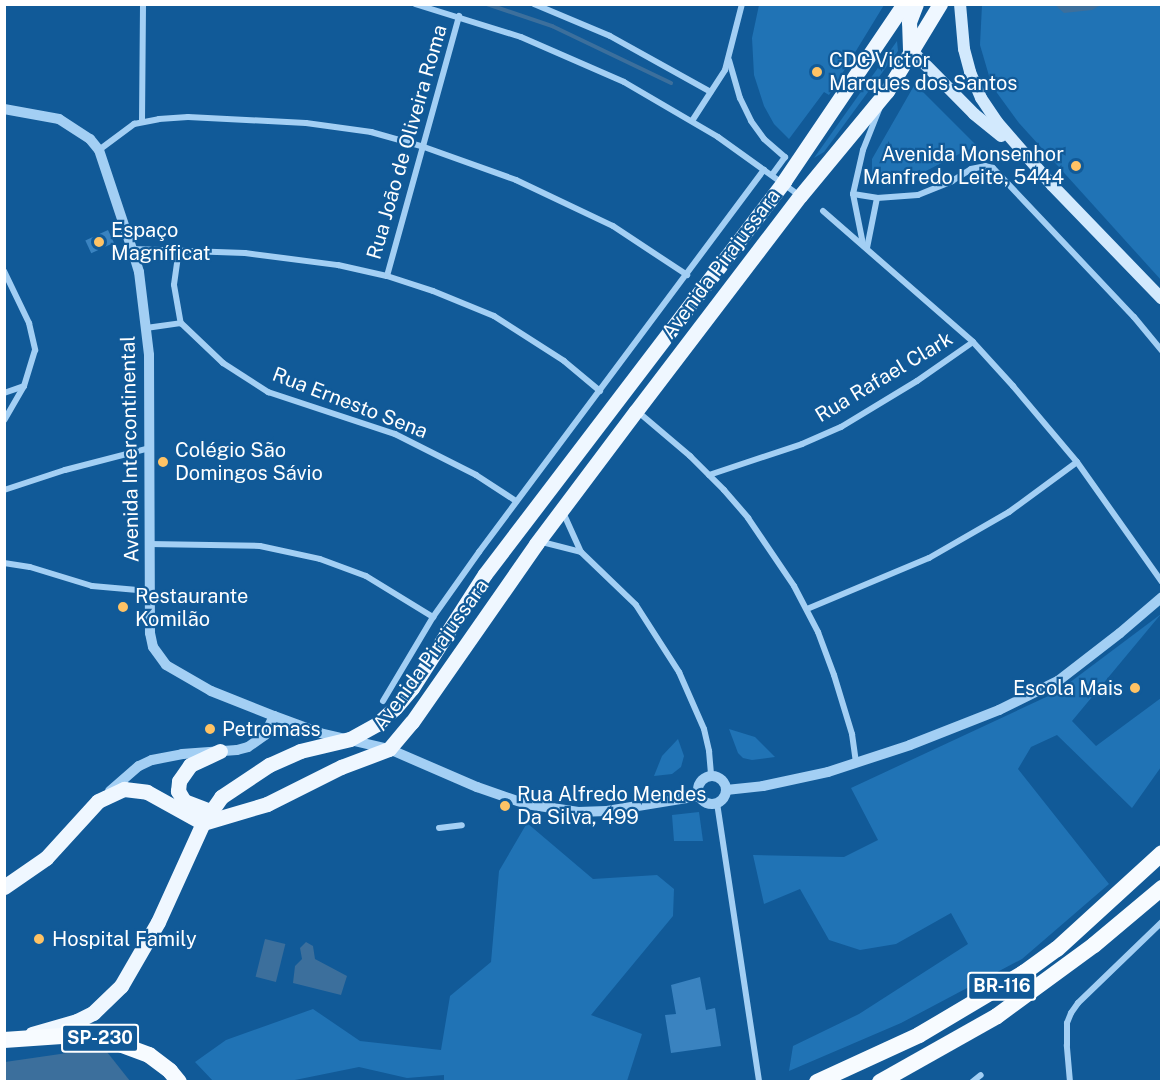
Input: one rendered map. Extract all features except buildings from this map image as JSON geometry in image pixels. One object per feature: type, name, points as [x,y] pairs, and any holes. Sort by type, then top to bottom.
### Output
[{"type":"highway","name":"BR-116","points":[[817,1082],[919,1035],[1025,972],[1057,949],[1161,853]]},
{"type":"highway","name":"BR-116","points":[[880,1082],[997,1017],[1094,945],[1161,888]]},
{"type":"highway","name":"SP-230","points":[[7,1040],[62,1036],[106,1039],[148,1055],[170,1071],[179,1082]]},
{"type":"main road","name":"Avenida Pirajussara","points":[[206,817],[233,788],[268,765],[300,751],[350,739],[377,724],[412,688],[485,574],[904,4]]},
{"type":"main road","points":[[915,4],[909,22],[910,49],[974,114],[1021,152]]},
{"type":"main road","name":"Avenida Pirajussara","points":[[206,817],[267,804],[341,768],[389,749],[450,670],[538,541],[636,411],[800,196],[886,92],[910,49],[940,4]]},
{"type":"main road","points":[[960,4],[964,49],[970,72],[986,106],[1021,152],[1161,299]]},
{"type":"main road","points":[[206,817],[184,801],[178,791],[179,781],[190,765],[220,751]]},
{"type":"main road","points":[[4,887],[46,858],[98,801],[124,789],[141,790],[206,817]]},
{"type":"main road","points":[[7,1040],[76,1021],[93,1013],[114,994],[134,967],[158,922],[206,817]]},
{"type":"street","points":[[142,120],[143,4]]},
{"type":"street","points":[[415,4],[521,37],[600,70],[692,121],[800,196]]},
{"type":"street","points":[[534,4],[610,36],[711,92]]},
{"type":"street","points":[[692,121],[729,60],[741,4]]},
{"type":"street","name":"Rua João de Oliveira Roma","points":[[387,276],[459,16]]},
{"type":"street","points":[[729,60],[740,98],[751,121],[764,139],[785,158],[777,179]]},
{"type":"street","points":[[865,246],[853,194],[863,150],[886,92]]},
{"type":"street","name":"Avenida Intercontinental","points":[[4,109],[59,118],[80,131],[99,150],[139,272],[151,386],[150,633],[153,647],[166,665],[211,691],[274,716],[321,733],[389,749],[499,796],[526,804],[555,810],[607,811],[699,796]]},
{"type":"street","points":[[99,150],[142,120],[188,117],[306,123],[371,132],[424,147],[516,180],[612,226],[687,275]]},
{"type":"street","points":[[853,194],[877,198],[918,195],[952,181],[971,169],[990,166],[999,171],[1081,259],[1134,317],[1161,351]]},
{"type":"street","name":"Avenida Pirajussara","points":[[383,702],[433,617],[516,501],[600,392],[764,169]]},
{"type":"street","points":[[865,246],[877,198]]},
{"type":"street","points":[[823,211],[973,342],[1077,462],[1161,582]]},
{"type":"street","points":[[132,249],[178,249],[289,258],[387,276],[433,291],[494,316],[564,361],[600,392]]},
{"type":"street","points":[[146,328],[181,323],[174,285],[178,249]]},
{"type":"street","points":[[4,272],[32,334],[33,362],[24,386],[4,420]]},
{"type":"street","name":"Rua Ernesto Sena","points":[[181,323],[223,363],[268,392],[395,434],[477,475],[516,501]]},
{"type":"street","name":"Rua Rafael Clark","points":[[709,475],[802,444],[841,427],[917,381],[973,342]]},
{"type":"street","points":[[4,393],[24,386]]},
{"type":"street","points":[[636,411],[709,475],[748,518],[807,609],[834,675],[852,734],[856,763]]},
{"type":"street","points":[[4,490],[64,470],[150,448]]},
{"type":"street","points":[[807,609],[929,558],[1009,512],[1077,462]]},
{"type":"street","points":[[562,510],[581,552],[636,605],[660,640],[697,709],[710,750],[711,775]]},
{"type":"street","points":[[538,541],[581,552]]},
{"type":"street","points":[[149,543],[260,546],[320,559],[366,576],[433,617]]},
{"type":"street","points":[[4,563],[30,567],[92,586],[149,591]]},
{"type":"street","points":[[726,790],[799,779],[856,763],[920,741],[1032,695],[1058,681],[1161,597]]},
{"type":"street","points":[[98,801],[139,766],[152,760],[182,754],[237,750],[257,743],[265,735],[274,716]]},
{"type":"street","points":[[401,735],[402,748],[410,757]]},
{"type":"street","points":[[711,775],[723,781],[726,790],[723,800],[717,803],[706,803],[699,796],[699,783],[711,775]]},
{"type":"street","points":[[717,803],[759,1082]]},
{"type":"street","points":[[439,828],[462,825]]},
{"type":"street","points":[[1070,1082],[1068,1023],[1078,1003],[1161,922]]},
{"type":"street","points":[[972,1082],[981,1075]]},
{"type":"shaded area","name":"CDC Victor Marques dos Santos","points":[[759,5],[884,5],[829,95],[824,92],[789,139],[774,124],[764,106],[754,75],[752,38]]},
{"type":"shaded area","points":[[982,5],[1161,5],[1161,280],[1019,123],[992,86],[980,45]]},
{"type":"shaded area","points":[[1055,5],[1101,5],[1092,10],[1064,13]]},
{"type":"shaded area","points":[[897,41],[898,51],[824,152],[814,158]]},
{"type":"shaded area","points":[[915,84],[978,147],[965,151],[922,173],[894,179],[879,179],[872,173],[872,159]]},
{"type":"shaded area","points":[[1161,614],[1072,721],[1096,746],[1161,698],[1161,767],[1132,808],[1057,735],[1031,747],[1018,769],[1109,884],[1022,959],[901,1023],[789,1071],[793,1046],[859,1014],[968,944],[951,913],[896,944],[860,950],[829,940],[800,889],[764,904],[753,855],[844,857],[878,840],[851,788],[1057,692]]},
{"type":"shaded area","points":[[729,729],[755,737],[775,757],[752,760],[743,758],[738,753]]},
{"type":"shaded area","points":[[678,739],[684,756],[681,767],[672,774],[654,776],[662,756]]},
{"type":"shaded area","points":[[699,812],[703,841],[674,841],[672,815]]},
{"type":"shaded area","points":[[527,823],[593,879],[657,875],[674,889],[673,916],[591,1015],[642,1034],[627,1081],[444,1081],[444,1075],[407,1078],[359,1067],[290,1081],[214,1082],[195,1062],[226,1040],[313,1009],[360,1041],[441,1050],[450,996],[491,962],[499,871]]},
{"type":"shaded area","points":[[265,939],[285,944],[276,982],[256,977]]},
{"type":"shaded area","points":[[306,942],[313,946],[315,959],[347,976],[341,995],[293,983],[295,966],[302,959],[300,948]]},
{"type":"shaded area","points":[[81,1051],[107,1052],[130,1081],[5,1081],[5,1062]]},
{"type":"waterway","points":[[487,4],[552,26],[671,83]]},
{"type":"place","name":"CDC Victor Marques dos Santos","points":[[817,72]]},
{"type":"place","name":"Avenida Monsenhor Manfredo Leite, 5444","points":[[1076,166]]},
{"type":"place","name":"Espaço Magníficat","points":[[99,242]]},
{"type":"place","name":"Colégio São Domingos Sávio","points":[[163,462]]},
{"type":"place","name":"Restaurante Komilão","points":[[123,607]]},
{"type":"place","name":"Escola Mais","points":[[1135,688]]},
{"type":"place","name":"Petromass","points":[[210,729]]},
{"type":"place","name":"Rua Alfredo Mendes Da Silva, 499","points":[[505,806]]},
{"type":"place","name":"Hospital Family","points":[[39,939]]}]
